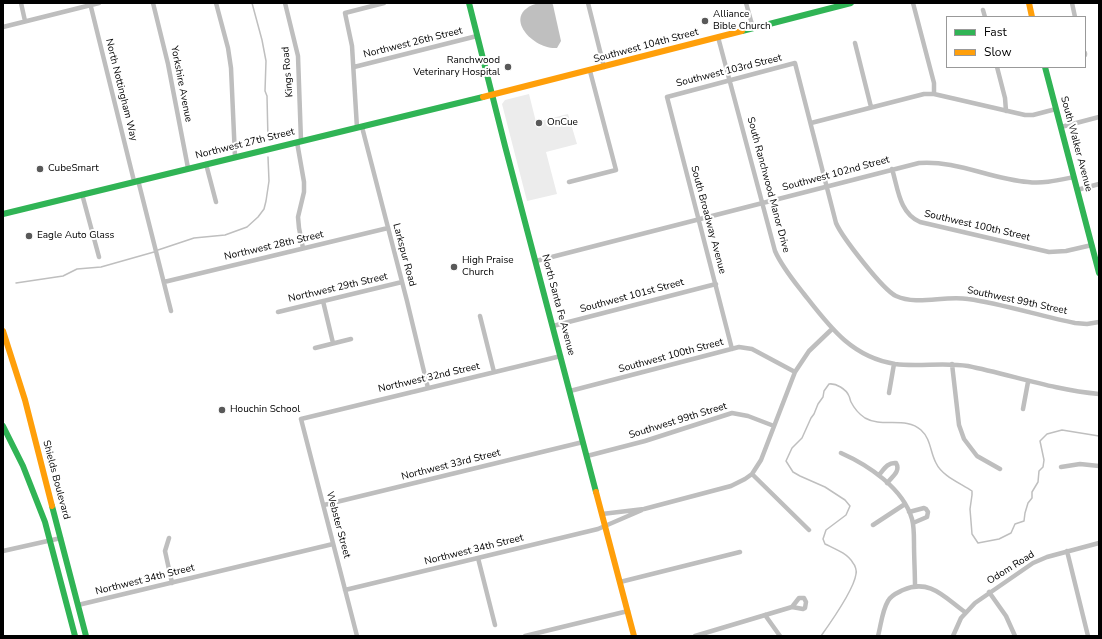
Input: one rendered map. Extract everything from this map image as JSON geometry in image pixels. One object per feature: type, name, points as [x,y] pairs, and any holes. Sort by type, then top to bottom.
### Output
[{"type":"main road","name":"North Santa Fe Avenue","points":[[469,3],[634,636]]},
{"type":"main road","name":"Southwest 104th Street","points":[[492,95],[851,3]]},
{"type":"main road","points":[[1028,3],[1032,16]]},
{"type":"main road","name":"South Walker Avenue","points":[[1045,68],[1099,273]]},
{"type":"main road","name":"Northwest 27th Street","points":[[3,214],[492,95]]},
{"type":"main road","name":"Shields Boulevard","points":[[3,331],[25,400],[86,636]]},
{"type":"main road","points":[[3,426],[29,480],[50,540],[76,636]]},
{"type":"street","points":[[21,3],[25,21]]},
{"type":"street","points":[[3,27],[90,4],[99,3]]},
{"type":"street","name":"Yorkshire Avenue","points":[[153,3],[168,64],[188,168]]},
{"type":"street","points":[[216,3],[232,68],[235,157]]},
{"type":"street","name":"Kings Road","points":[[285,3],[298,56],[299,142],[304,182],[304,192],[298,217],[298,228],[304,248]]},
{"type":"street","name":"Larkspur Road","points":[[384,3],[344,13],[352,46],[359,127],[388,228],[428,388]]},
{"type":"street","points":[[588,3],[604,67]]},
{"type":"street","points":[[746,3],[753,28]]},
{"type":"street","points":[[913,3],[934,83],[934,94]]},
{"type":"street","points":[[1072,3],[1075,16]]},
{"type":"street","name":"North Nottingham Way","points":[[90,4],[136,181],[155,245],[171,311]]},
{"type":"street","points":[[983,10],[985,16]]},
{"type":"street","name":"Northwest 26th Street","points":[[354,67],[477,36]]},
{"type":"street","name":"South Ranchwood Manor Drive","points":[[718,37],[772,243],[781,264],[832,329],[846,342],[860,351],[894,364],[952,364],[977,368],[1028,382],[1061,389],[1099,394]]},
{"type":"street","points":[[856,43],[872,107]]},
{"type":"street","name":"Southwest 103rd Street","points":[[667,97],[795,63]]},
{"type":"street","name":"Southwest 99th Street","points":[[795,63],[836,223],[840,231],[876,278],[888,290],[896,296],[912,300],[953,297],[1075,323],[1087,324],[1099,322]]},
{"type":"street","points":[[997,68],[1005,98],[1006,111]]},
{"type":"street","points":[[569,182],[616,170],[590,70]]},
{"type":"street","points":[[811,123],[920,94],[934,94],[1028,115],[1056,109]]},
{"type":"street","name":"South Broadway Avenue","points":[[667,97],[732,349]]},
{"type":"street","points":[[1061,127],[1099,117]]},
{"type":"street","name":"Southwest 102nd Street","points":[[536,261],[919,163],[934,162],[1028,182],[1045,182],[1074,177]]},
{"type":"street","points":[[206,164],[216,202]]},
{"type":"street","name":"Southwest 100th Street","points":[[892,169],[904,210],[909,216],[920,222],[1049,252],[1066,251],[1092,245]]},
{"type":"street","points":[[1077,190],[1099,184]]},
{"type":"street","points":[[82,194],[99,257]]},
{"type":"street","name":"Northwest 28th Street","points":[[164,282],[388,228]]},
{"type":"street","name":"Northwest 29th Street","points":[[278,312],[402,282]]},
{"type":"street","name":"Southwest 101st Street","points":[[553,326],[716,284]]},
{"type":"street","points":[[323,301],[333,343]]},
{"type":"street","points":[[480,316],[494,372]]},
{"type":"street","points":[[602,514],[644,509],[731,486],[742,482],[752,474],[761,460],[795,372],[810,351],[832,329]]},
{"type":"street","points":[[315,348],[351,340]]},
{"type":"street","name":"Southwest 100th Street","points":[[570,391],[744,347],[752,349],[795,372]]},
{"type":"street","name":"Northwest 32nd Street","points":[[301,419],[561,356]]},
{"type":"street","points":[[889,393],[894,364]]},
{"type":"street","points":[[952,364],[959,425],[964,439],[977,456],[1000,469]]},
{"type":"street","points":[[1022,409],[1028,382]]},
{"type":"street","name":"Southwest 99th Street","points":[[587,456],[645,441],[732,413],[748,416],[774,426]]},
{"type":"street","name":"Webster Street","points":[[301,419],[357,636]]},
{"type":"street","name":"Northwest 33rd Street","points":[[324,505],[583,442]]},
{"type":"street","points":[[841,453],[879,475],[905,504],[913,523],[915,587]]},
{"type":"street","points":[[879,475],[888,464],[896,464],[898,466],[898,470],[887,483]]},
{"type":"street","points":[[1061,467],[1080,464],[1099,466]]},
{"type":"street","points":[[752,474],[809,530]]},
{"type":"street","points":[[873,525],[905,504]]},
{"type":"street","points":[[909,512],[924,508],[928,512],[927,517],[913,523]]},
{"type":"street","name":"Northwest 34th Street","points":[[346,590],[592,531],[644,509]]},
{"type":"street","points":[[3,551],[61,538]]},
{"type":"street","points":[[169,538],[165,552],[172,583]]},
{"type":"street","name":"Odom Road","points":[[953,636],[965,612],[989,592],[1033,563],[1047,557],[1099,543]]},
{"type":"street","name":"Northwest 34th Street","points":[[78,605],[333,544]]},
{"type":"street","points":[[1067,551],[1088,636]]},
{"type":"street","points":[[620,582],[740,552]]},
{"type":"street","points":[[478,558],[495,625]]},
{"type":"street","points":[[878,636],[884,610],[890,598],[905,589],[926,587],[935,590],[965,612]]},
{"type":"street","points":[[989,592],[1006,616],[1015,636]]},
{"type":"street","points":[[696,636],[792,607]]},
{"type":"street","points":[[525,636],[628,611]]},
{"type":"street","points":[[765,615],[780,636]]},
{"type":"shaded area","points":[[539,3],[552,3],[553,5],[561,41],[557,48],[547,47],[538,43],[524,30],[521,22],[521,15],[527,8]]},
{"type":"shaded area","points":[[529,94],[536,122],[568,114],[577,144],[546,152],[557,194],[527,201],[502,104],[505,100]]},
{"type":"waterway","points":[[252,3],[266,61],[265,91],[267,96],[268,140]]},
{"type":"waterway","points":[[158,250],[194,238],[225,235],[247,227],[264,209],[269,181],[268,157]]},
{"type":"waterway","points":[[16,283],[63,276],[77,269],[101,267],[154,252]]},
{"type":"waterway","points":[[821,636],[847,597],[856,574],[854,564],[848,557],[825,544],[823,539],[826,530],[846,515],[850,506],[845,500],[825,487],[793,472],[786,461],[792,448],[802,438],[818,404],[823,397],[824,391],[829,384],[838,386],[846,391],[855,409],[865,418],[879,422],[908,424],[921,430],[927,437],[934,459],[942,472],[972,491],[970,509],[972,534],[978,543],[999,539],[1011,533],[1015,524],[1024,521],[1028,503],[1032,498],[1032,492],[1038,482],[1039,471],[1043,467],[1044,460],[1040,441],[1047,434],[1062,430],[1099,436]]},
{"type":"traffic: fast","points":[[469,3],[596,492]]},
{"type":"traffic: fast","points":[[742,31],[851,3]]},
{"type":"traffic: fast","points":[[1045,68],[1099,273]]},
{"type":"traffic: fast","points":[[3,214],[483,97]]},
{"type":"traffic: fast","points":[[3,426],[23,466],[45,522],[75,636]]},
{"type":"traffic: fast","points":[[52,506],[86,636]]},
{"type":"traffic: slow","points":[[1029,3],[1032,16]]},
{"type":"traffic: slow","points":[[483,97],[742,31]]},
{"type":"traffic: slow","points":[[3,331],[25,400],[52,506]]},
{"type":"traffic: slow","points":[[596,492],[634,636]]},
{"type":"place","name":"Alliance Bible Church","points":[[705,21]]},
{"type":"place","name":"Ranchwood Veterinary Hospital","points":[[508,67]]},
{"type":"place","name":"OnCue","points":[[539,123]]},
{"type":"place","name":"CubeSmart","points":[[40,169]]},
{"type":"place","name":"Eagle Auto Glass","points":[[29,236]]},
{"type":"place","name":"High Praise Church","points":[[454,267]]},
{"type":"place","name":"Houchin School","points":[[222,410]]}]
